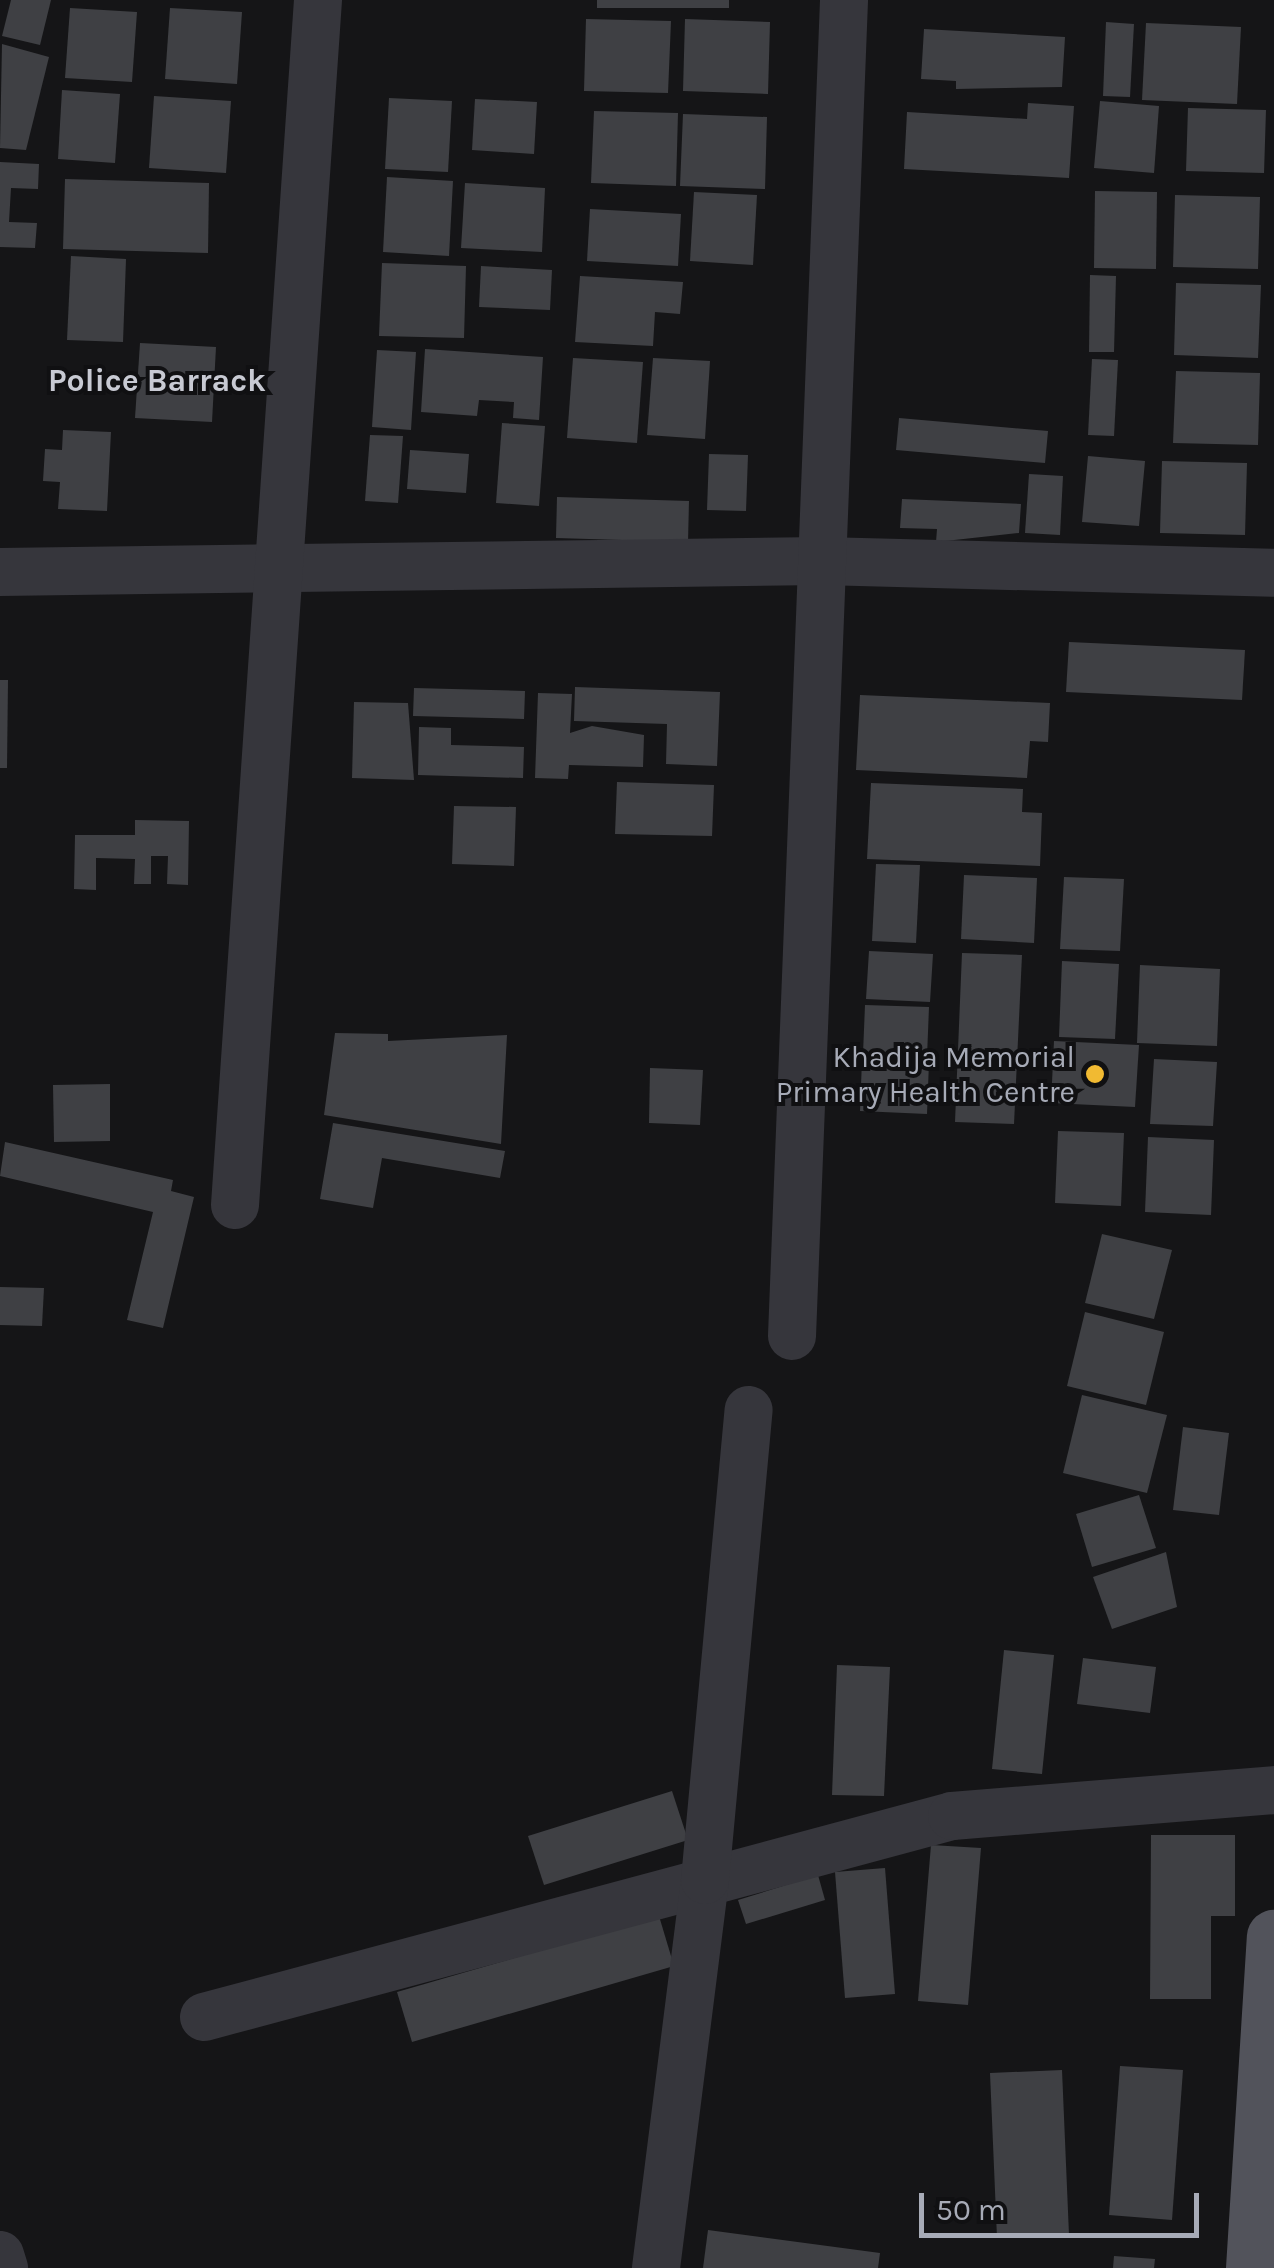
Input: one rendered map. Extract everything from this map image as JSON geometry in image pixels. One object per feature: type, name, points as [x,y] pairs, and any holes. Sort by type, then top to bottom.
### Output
[{"type":"main road","points":[[1253,2268],[1273,1963]]},
{"type":"street","points":[[235,1205],[318,0]]},
{"type":"street","points":[[792,1336],[844,0]]},
{"type":"street","points":[[0,572],[282,562],[822,561],[1274,573]]},
{"type":"street","points":[[656,2268],[705,1880],[749,1410]]},
{"type":"street","points":[[204,2017],[952,1816],[1274,1790]]},
{"type":"street","points":[[0,2255],[4,2268]]},
{"type":"building","points":[[11,0],[51,0],[40,45],[2,36]]},
{"type":"building","points":[[597,0],[729,0],[729,8],[597,8]]},
{"type":"building","points":[[70,8],[137,12],[132,82],[65,78]]},
{"type":"building","points":[[170,8],[242,12],[237,84],[165,79]]},
{"type":"building","points":[[586,19],[671,21],[668,93],[584,91]]},
{"type":"building","points":[[685,19],[770,22],[768,94],[683,91]]},
{"type":"building","points":[[1106,22],[1134,24],[1130,97],[1103,96]]},
{"type":"building","points":[[1146,23],[1241,27],[1237,104],[1142,100]]},
{"type":"building","points":[[924,29],[1065,37],[1062,87],[956,89],[956,81],[921,79]]},
{"type":"building","points":[[2,44],[49,57],[26,150],[0,148]]},
{"type":"building","points":[[62,90],[120,94],[115,163],[58,159]]},
{"type":"building","points":[[154,96],[231,101],[226,173],[149,168]]},
{"type":"building","points":[[389,98],[452,101],[448,172],[385,169]]},
{"type":"building","points":[[475,99],[537,102],[534,154],[472,150]]},
{"type":"building","points":[[1100,101],[1159,106],[1154,173],[1094,168]]},
{"type":"building","points":[[1028,103],[1074,106],[1069,178],[904,169],[907,112],[1027,119]]},
{"type":"building","points":[[1188,108],[1266,110],[1264,173],[1186,171]]},
{"type":"building","points":[[594,111],[678,113],[676,186],[591,183]]},
{"type":"building","points":[[683,114],[767,117],[765,189],[680,186]]},
{"type":"building","points":[[0,162],[39,164],[38,189],[11,188],[9,222],[37,223],[35,248],[0,247]]},
{"type":"building","points":[[387,177],[453,181],[449,256],[383,252]]},
{"type":"building","points":[[65,179],[209,183],[208,253],[63,249]]},
{"type":"building","points":[[465,183],[545,188],[542,252],[461,248]]},
{"type":"building","points":[[1095,191],[1157,192],[1156,269],[1094,268]]},
{"type":"building","points":[[694,192],[757,195],[753,265],[690,261]]},
{"type":"building","points":[[1175,195],[1260,197],[1258,269],[1173,267]]},
{"type":"building","points":[[590,209],[681,214],[678,266],[587,261]]},
{"type":"building","points":[[71,256],[126,259],[123,342],[67,340]]},
{"type":"building","points":[[382,263],[466,266],[464,338],[379,336]]},
{"type":"building","points":[[481,266],[552,270],[550,310],[479,307]]},
{"type":"building","points":[[1090,275],[1116,276],[1114,352],[1089,352]]},
{"type":"building","points":[[580,276],[683,282],[680,314],[655,312],[653,346],[575,342]]},
{"type":"building","points":[[1176,283],[1261,285],[1258,358],[1174,355]]},
{"type":"building","points":[[140,343],[216,347],[212,422],[135,418]]},
{"type":"building","points":[[425,349],[543,357],[539,420],[513,418],[514,402],[479,400],[477,416],[421,412]]},
{"type":"building","points":[[377,350],[416,352],[411,430],[372,427]]},
{"type":"building","points":[[573,358],[643,362],[637,443],[567,438]]},
{"type":"building","points":[[653,358],[710,361],[705,439],[647,435]]},
{"type":"building","points":[[1092,359],[1118,360],[1114,436],[1088,435]]},
{"type":"building","points":[[1176,371],[1260,373],[1258,445],[1173,443]]},
{"type":"building","points":[[899,418],[1048,431],[1045,463],[896,450]]},
{"type":"building","points":[[502,423],[545,426],[539,506],[496,503]]},
{"type":"building","points":[[63,430],[111,432],[107,511],[58,509],[60,482],[43,481],[45,449],[62,450]]},
{"type":"building","points":[[370,435],[403,436],[398,503],[365,501]]},
{"type":"building","points":[[410,450],[469,454],[466,493],[407,489]]},
{"type":"building","points":[[709,454],[748,455],[746,511],[707,510]]},
{"type":"building","points":[[1088,456],[1145,461],[1139,526],[1082,522]]},
{"type":"building","points":[[1162,461],[1247,463],[1245,535],[1160,533]]},
{"type":"building","points":[[1029,474],[1063,476],[1060,535],[1025,533]]},
{"type":"building","points":[[557,497],[689,501],[688,542],[556,538]]},
{"type":"building","points":[[902,499],[1021,504],[1019,533],[936,542],[937,529],[900,528]]},
{"type":"building","points":[[1069,642],[1245,650],[1242,700],[1066,692]]},
{"type":"building","points":[[0,680],[8,680],[7,768],[0,768]]},
{"type":"building","points":[[575,687],[720,692],[717,766],[666,764],[667,724],[574,721]]},
{"type":"building","points":[[414,688],[525,691],[524,719],[413,716]]},
{"type":"building","points":[[538,693],[572,694],[570,733],[592,726],[644,735],[643,767],[569,765],[568,779],[535,778]]},
{"type":"building","points":[[860,695],[1050,703],[1048,742],[1030,741],[1027,778],[856,770]]},
{"type":"building","points":[[354,702],[408,703],[414,780],[352,778]]},
{"type":"building","points":[[419,727],[451,728],[451,745],[524,747],[523,778],[418,775]]},
{"type":"building","points":[[617,782],[714,785],[712,836],[615,834]]},
{"type":"building","points":[[871,783],[1023,789],[1022,812],[1042,813],[1040,866],[867,859]]},
{"type":"building","points":[[454,806],[516,807],[514,866],[452,864]]},
{"type":"building","points":[[135,820],[189,821],[188,885],[167,884],[168,856],[151,856],[151,884],[134,884],[135,859],[96,858],[96,890],[74,889],[75,835],[135,835]]},
{"type":"building","points":[[876,864],[920,865],[916,943],[872,941]]},
{"type":"building","points":[[964,875],[1037,878],[1034,943],[961,939]]},
{"type":"building","points":[[1064,877],[1124,879],[1120,951],[1060,949]]},
{"type":"building","points":[[869,951],[933,954],[930,1002],[866,999]]},
{"type":"building","points":[[962,953],[1022,955],[1014,1124],[955,1122]]},
{"type":"building","points":[[1062,961],[1119,964],[1115,1039],[1059,1037]]},
{"type":"building","points":[[1140,965],[1220,969],[1217,1046],[1137,1043]]},
{"type":"building","points":[[865,1005],[929,1007],[927,1057],[863,1054]]},
{"type":"building","points":[[335,1033],[388,1034],[388,1041],[507,1035],[501,1144],[324,1115]]},
{"type":"building","name":"Khadija Memorial Primary Health Centre","points":[[1054,1041],[1139,1045],[1135,1107],[1051,1103]]},
{"type":"building","points":[[1154,1059],[1217,1062],[1213,1126],[1150,1124]]},
{"type":"building","points":[[862,1060],[929,1062],[927,1114],[860,1111]]},
{"type":"building","points":[[650,1068],[703,1070],[700,1125],[649,1123]]},
{"type":"building","points":[[110,1084],[110,1141],[54,1142],[53,1085]]},
{"type":"building","points":[[333,1123],[505,1151],[500,1178],[382,1158],[373,1208],[320,1199]]},
{"type":"building","points":[[1058,1131],[1124,1133],[1121,1206],[1055,1203]]},
{"type":"building","points":[[1148,1137],[1214,1140],[1211,1215],[1145,1212]]},
{"type":"building","points":[[5,1142],[173,1180],[171,1191],[194,1197],[163,1328],[127,1320],[153,1212],[0,1176]]},
{"type":"building","points":[[1102,1234],[1172,1250],[1154,1319],[1085,1303]]},
{"type":"building","points":[[0,1287],[44,1288],[42,1326],[0,1325]]},
{"type":"building","points":[[1085,1312],[1164,1332],[1146,1405],[1067,1386]]},
{"type":"building","points":[[1082,1395],[1167,1415],[1147,1493],[1063,1473]]},
{"type":"building","points":[[1183,1427],[1229,1433],[1219,1515],[1173,1510]]},
{"type":"building","points":[[1139,1495],[1156,1548],[1092,1567],[1076,1514]]},
{"type":"building","points":[[1166,1552],[1177,1607],[1112,1629],[1093,1577]]},
{"type":"building","points":[[1004,1650],[1054,1655],[1042,1774],[992,1769]]},
{"type":"building","points":[[1083,1658],[1156,1667],[1150,1713],[1077,1704]]},
{"type":"building","points":[[837,1665],[890,1667],[884,1796],[832,1795]]},
{"type":"building","points":[[672,1791],[688,1840],[544,1885],[528,1836]]},
{"type":"building","points":[[1151,1835],[1235,1835],[1235,1916],[1211,1916],[1211,1999],[1150,1999]]},
{"type":"building","points":[[931,1845],[981,1848],[968,2005],[918,2001]]},
{"type":"building","points":[[885,1868],[895,1994],[845,1998],[835,1872]]},
{"type":"building","points":[[818,1875],[825,1900],[746,1924],[738,1900]]},
{"type":"building","points":[[659,1916],[674,1966],[412,2042],[397,1992]]},
{"type":"building","points":[[1120,2066],[1183,2070],[1172,2220],[1109,2215]]},
{"type":"building","points":[[1062,2070],[1069,2235],[997,2238],[990,2073]]},
{"type":"building","points":[[708,2230],[880,2253],[878,2268],[703,2268]]},
{"type":"building","points":[[1114,2256],[1155,2259],[1154,2268],[1113,2268]]},
{"type":"place","name":"Khadija Memorial Primary Health Centre","points":[[1095,1074]]},
{"type":"district","name":"Police Barrack","points":[[157,381]]}]
